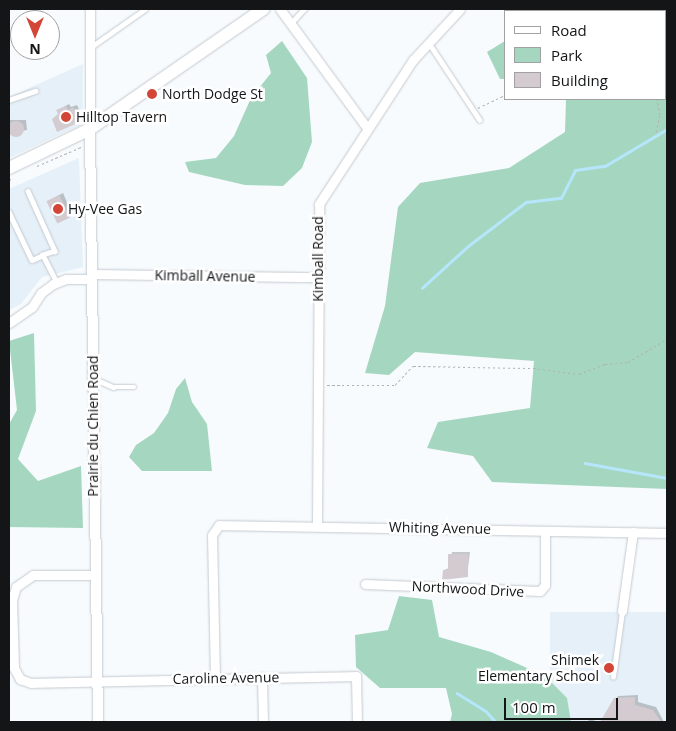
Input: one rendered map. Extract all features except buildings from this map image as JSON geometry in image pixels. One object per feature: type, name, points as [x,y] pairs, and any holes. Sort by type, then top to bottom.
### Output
[{"type":"main road","points":[[9,168],[90,129],[261,10]]},
{"type":"street","points":[[90,9],[90,129]]},
{"type":"street","points":[[280,9],[367,128]]},
{"type":"street","name":"Kimball Road","points":[[318,525],[319,204],[367,128],[428,42],[460,9]]},
{"type":"street","name":"Prairie du Chien Road","points":[[90,129],[94,575],[98,722]]},
{"type":"street","name":"Kimball Avenue","points":[[57,283],[92,277],[318,277]]},
{"type":"street","points":[[9,323],[32,307],[41,293],[57,283]]},
{"type":"street","name":"Whiting Avenue","points":[[215,678],[212,535],[214,528],[318,525],[667,533]]},
{"type":"street","name":"Northwood Drive","points":[[365,584],[540,591],[545,585],[545,531]]},
{"type":"street","points":[[622,611],[633,532]]},
{"type":"street","points":[[10,606],[16,587],[26,578],[94,575]]},
{"type":"street","name":"Caroline Avenue","points":[[10,606],[14,668],[20,679],[31,683],[356,676],[357,722]]},
{"type":"street","points":[[262,677],[263,722]]},
{"type":"lane","points":[[90,48],[145,9]]},
{"type":"lane","points":[[290,24],[304,9]]},
{"type":"lane","points":[[428,42],[480,120]]},
{"type":"lane","points":[[9,100],[35,91]]},
{"type":"lane","points":[[9,212],[32,260],[55,251],[28,191]]},
{"type":"lane","points":[[43,255],[57,283]]},
{"type":"lane","points":[[92,378],[112,387],[134,387]]},
{"type":"lane","points":[[613,677],[622,611]]},
{"type":"path","points":[[473,111],[503,96]]},
{"type":"path","points":[[656,132],[660,115],[657,100]]},
{"type":"path","points":[[318,385],[395,385],[413,366],[533,368],[579,374],[605,364],[628,362],[667,340]]},
{"type":"shaded area","points":[[83,64],[83,124],[9,158],[9,97]]},
{"type":"shaded area","points":[[79,158],[83,267],[42,277],[21,304],[9,310],[9,189]]},
{"type":"shaded area","name":"Shimek Elementary School","points":[[550,612],[667,612],[667,722],[550,722]]},
{"type":"green space","points":[[667,9],[667,489],[492,482],[473,456],[427,448],[438,422],[530,408],[534,361],[415,352],[389,375],[365,373],[385,306],[398,207],[420,183],[509,168],[565,132],[566,100],[666,100],[666,10],[556,10]]},
{"type":"green space","points":[[282,41],[307,78],[312,142],[302,168],[283,186],[245,185],[189,172],[185,162],[216,158],[234,136],[251,98],[271,73],[266,55]]},
{"type":"green space","points":[[503,42],[503,79],[500,79],[487,52]]},
{"type":"green space","points":[[34,333],[36,411],[18,459],[38,481],[81,466],[83,528],[9,527],[9,424],[17,410],[9,341]]},
{"type":"green space","points":[[185,378],[192,402],[207,424],[212,471],[142,471],[129,457],[136,445],[154,433],[168,413],[176,389]]},
{"type":"green space","points":[[399,596],[432,600],[439,637],[491,652],[545,676],[567,698],[571,722],[450,722],[452,714],[446,688],[380,688],[356,667],[355,635],[388,630]]},
{"type":"waterway","points":[[422,288],[468,246],[526,202],[561,198],[575,170],[605,166],[667,129]]},
{"type":"waterway","points":[[585,463],[667,478]]},
{"type":"waterway","points":[[457,693],[486,711],[496,722]]},
{"type":"place","name":"North Dodge St","points":[[152,94]]},
{"type":"place","name":"Hilltop Tavern","points":[[66,117]]},
{"type":"place","name":"Hy-Vee Gas","points":[[58,209]]},
{"type":"place","name":"Shimek Elementary School","points":[[609,668]]}]
